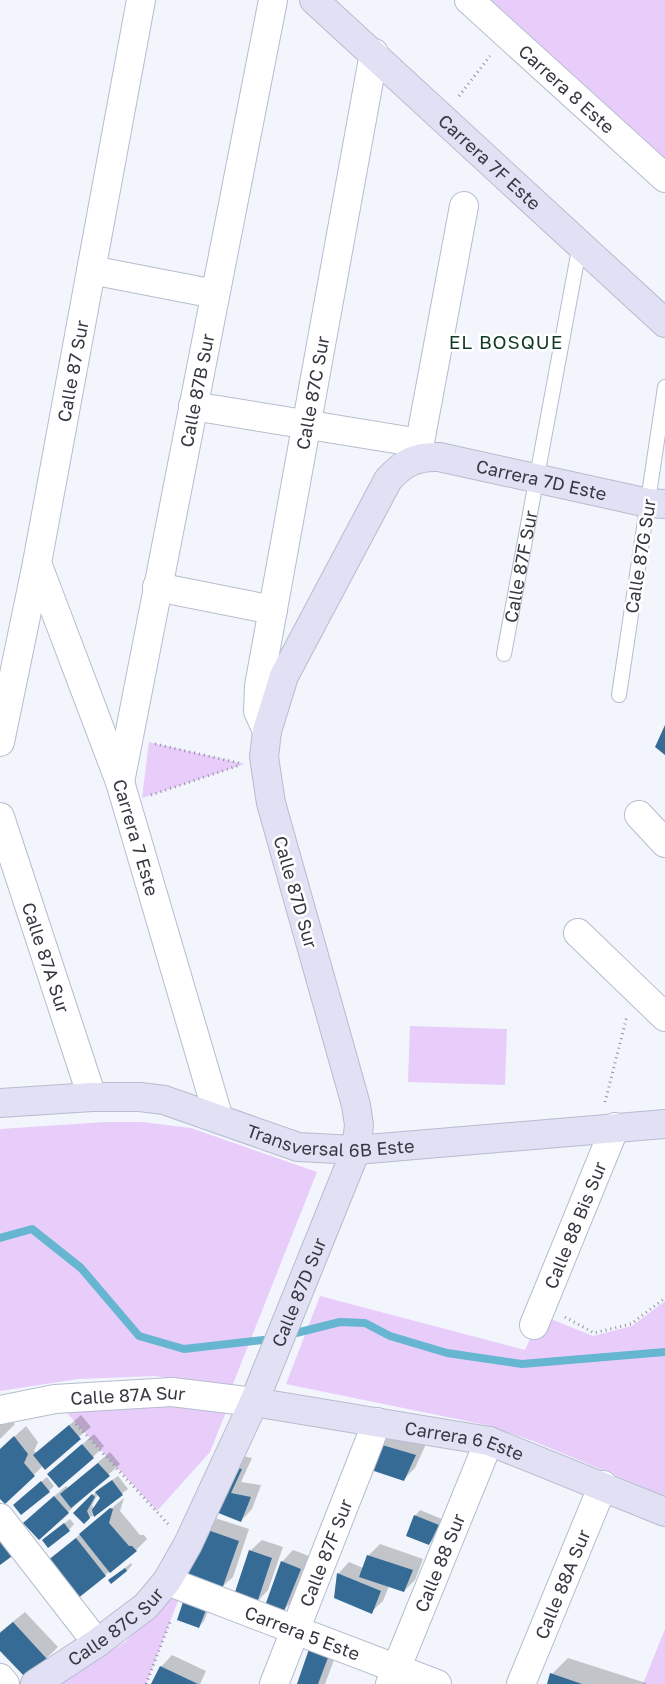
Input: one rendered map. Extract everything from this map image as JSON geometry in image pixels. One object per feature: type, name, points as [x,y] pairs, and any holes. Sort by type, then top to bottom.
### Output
[{"type":"street","name":"Calle 87 Sur","points":[[0,742],[37,563],[141,0]]},
{"type":"street","name":"Calle 87B Sur","points":[[122,792],[126,738],[216,294],[273,0]]},
{"type":"street","name":"Carrera 7F Este","points":[[314,0],[374,53],[665,323]]},
{"type":"street","name":"Carrera 8 Este","points":[[469,0],[665,178]]},
{"type":"street","name":"Calle 87C Sur","points":[[266,731],[258,711],[259,686],[374,53]]},
{"type":"street","points":[[418,451],[464,206]]},
{"type":"street","points":[[91,270],[216,294]]},
{"type":"street","name":"Carrera 7D Este","points":[[193,406],[306,425],[439,457],[656,504]]},
{"type":"street","name":"Calle 87D Sur","points":[[175,1584],[188,1544],[254,1402],[356,1150],[358,1125],[356,1105],[271,803],[264,757],[266,731],[284,676],[388,480],[400,466],[418,451]]},
{"type":"street","name":"Carrera 7 Este","points":[[37,563],[122,792],[219,1119]]},
{"type":"street","points":[[157,587],[273,610]]},
{"type":"street","points":[[639,815],[665,843]]},
{"type":"street","name":"Calle 87A Sur","points":[[0,817],[92,1097]]},
{"type":"street","points":[[578,933],[665,1017]]},
{"type":"street","name":"Transversal 6B Este","points":[[0,1103],[92,1097],[140,1097],[164,1100],[298,1147],[356,1150],[665,1124]]},
{"type":"street","name":"Calle 88 Bis Sur","points":[[539,1315],[607,1128]]},
{"type":"street","name":"Calle 87A Sur","points":[[0,1410],[55,1400],[172,1392],[254,1402]]},
{"type":"street","name":"Carrera 6 Este","points":[[254,1402],[489,1442],[603,1485],[665,1512]]},
{"type":"street","name":"Calle 87F Sur","points":[[274,1684],[377,1422]]},
{"type":"street","name":"Calle 88 Sur","points":[[393,1676],[489,1442]]},
{"type":"street","name":"Calle 88A Sur","points":[[521,1684],[603,1485]]},
{"type":"street","points":[[0,1518],[97,1643]]},
{"type":"street","name":"Calle 87C Sur","points":[[35,1684],[97,1643],[175,1584]]},
{"type":"street","name":"Carrera 5 Este","points":[[175,1584],[296,1630],[393,1676],[437,1684]]},
{"type":"street","points":[[0,1678],[5,1684]]},
{"type":"lane","name":"Calle 87F Sur","points":[[504,654],[580,244]]},
{"type":"lane","name":"Calle 87G Sur","points":[[618,695],[656,504],[665,387]]},
{"type":"path","points":[[442,117],[507,33]]},
{"type":"path","points":[[122,792],[245,764],[126,738]]},
{"type":"path","points":[[607,1128],[634,989]]},
{"type":"path","points":[[539,1315],[594,1333],[631,1324],[665,1298]]},
{"type":"path","points":[[55,1400],[156,1513],[188,1544]]},
{"type":"path","points":[[146,1684],[175,1584]]},
{"type":"shaded area","points":[[485,0],[665,0],[665,163]]},
{"type":"shaded area","points":[[149,742],[245,764],[142,798]]},
{"type":"shaded area","points":[[410,1026],[507,1029],[505,1085],[408,1082]]},
{"type":"shaded area","points":[[105,1122],[142,1122],[191,1128],[317,1172],[231,1389],[155,1376],[78,1379],[0,1391],[0,1129]]},
{"type":"shaded area","points":[[320,1296],[525,1350],[541,1315],[593,1336],[632,1326],[665,1301],[665,1496],[533,1441],[486,1425],[286,1384]]},
{"type":"shaded area","points":[[133,1398],[226,1412],[210,1452],[157,1511],[66,1412]]},
{"type":"shaded area","points":[[183,1588],[146,1684],[60,1684],[125,1642]]},
{"type":"shaded area","points":[[665,1629],[665,1684],[643,1684]]},
{"type":"building","points":[[665,725],[665,755],[655,747]]},
{"type":"building","points":[[69,1425],[81,1439],[45,1470],[33,1455]]},
{"type":"building","points":[[14,1436],[28,1454],[24,1463],[35,1476],[5,1504],[0,1499],[0,1449]]},
{"type":"building","points":[[372,1442],[416,1455],[404,1481],[365,1468]]},
{"type":"building","points":[[82,1444],[94,1458],[59,1488],[47,1474]]},
{"type":"building","points":[[98,1463],[110,1476],[71,1508],[60,1494]]},
{"type":"building","points":[[231,1467],[242,1469],[231,1493],[251,1497],[241,1522],[216,1512]]},
{"type":"building","points":[[112,1480],[123,1495],[94,1517],[92,1510],[100,1498],[95,1492]]},
{"type":"building","points":[[41,1481],[50,1492],[21,1515],[13,1505]]},
{"type":"building","points":[[92,1494],[95,1497],[87,1511],[90,1518],[84,1524],[73,1513]]},
{"type":"building","points":[[54,1496],[69,1513],[39,1540],[23,1523]]},
{"type":"building","points":[[110,1508],[113,1509],[109,1523],[129,1546],[132,1546],[137,1551],[110,1573],[79,1534]]},
{"type":"building","points":[[414,1515],[439,1525],[429,1545],[406,1536]]},
{"type":"building","points":[[64,1523],[70,1531],[48,1548],[42,1540]]},
{"type":"building","points":[[202,1528],[239,1541],[222,1589],[185,1577]]},
{"type":"building","points":[[0,1536],[15,1554],[0,1565]]},
{"type":"building","points":[[76,1538],[106,1576],[72,1603],[42,1565]]},
{"type":"building","points":[[249,1550],[272,1558],[257,1603],[234,1595]]},
{"type":"building","points":[[367,1555],[413,1570],[404,1592],[359,1577]]},
{"type":"building","points":[[281,1561],[301,1569],[284,1611],[266,1603]]},
{"type":"building","points":[[125,1568],[127,1571],[111,1584],[108,1580]]},
{"type":"building","points":[[337,1573],[381,1591],[372,1614],[334,1598]]},
{"type":"building","points":[[185,1596],[208,1605],[199,1628],[177,1620]]},
{"type":"building","points":[[13,1622],[47,1659],[27,1679],[0,1651],[0,1633]]},
{"type":"building","points":[[309,1649],[329,1655],[318,1684],[297,1684]]},
{"type":"building","points":[[160,1666],[198,1684],[151,1684]]},
{"type":"building","points":[[550,1673],[582,1684],[547,1684]]},
{"type":"waterway","points":[[0,1238],[32,1229],[81,1268],[139,1336],[184,1349],[272,1339]]},
{"type":"waterway","points":[[288,1335],[340,1322],[365,1323],[390,1336],[447,1353],[522,1364],[665,1352]]},
{"type":"district","name":"EL BOSQUE","points":[[506,341]]}]
